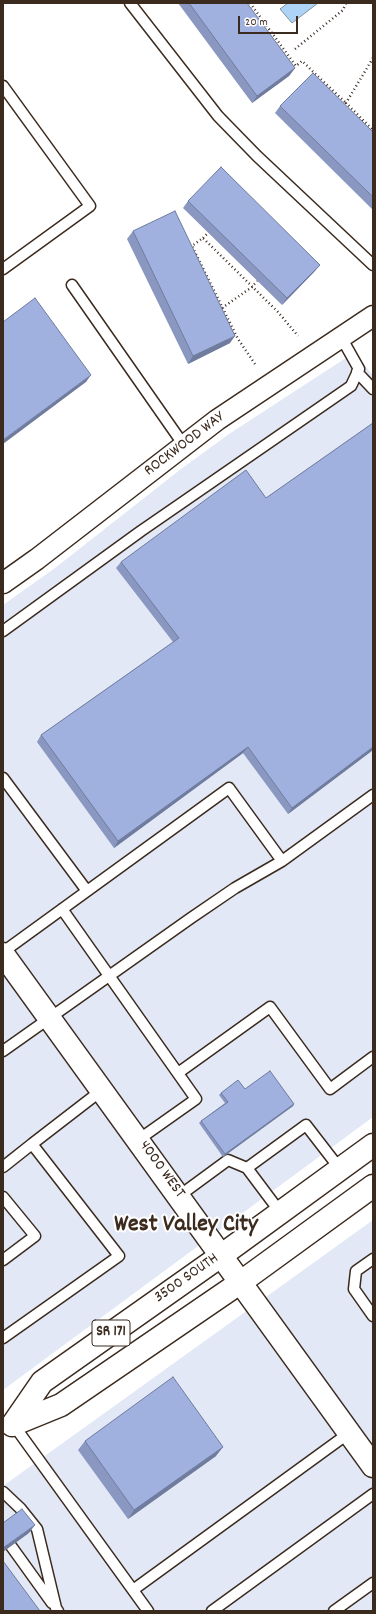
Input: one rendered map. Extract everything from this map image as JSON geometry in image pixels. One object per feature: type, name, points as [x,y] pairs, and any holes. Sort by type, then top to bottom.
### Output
[{"type":"main road","name":"4000 WEST","points":[[4,957],[222,1255],[373,1466]]},
{"type":"main road","name":"3500 SOUTH","points":[[8,1428],[42,1382],[222,1255],[373,1144]]},
{"type":"main road","name":"3500 SOUTH","points":[[8,1428],[61,1405],[241,1282],[373,1186]]},
{"type":"street","name":"ROCKWOOD WAY","points":[[3,583],[184,444],[251,396],[373,316]]},
{"type":"lane","points":[[130,3],[218,116],[257,156],[373,265]]},
{"type":"lane","points":[[3,86],[90,206],[3,269]]},
{"type":"lane","points":[[72,285],[184,444]]},
{"type":"lane","points":[[3,631],[148,527],[351,386],[358,369],[340,338]]},
{"type":"lane","points":[[357,372],[373,390]]},
{"type":"lane","points":[[3,778],[87,891]]},
{"type":"lane","points":[[4,957],[62,909],[229,788],[282,861]]},
{"type":"lane","points":[[3,1051],[235,888],[282,861],[373,795]]},
{"type":"lane","points":[[62,909],[196,1099],[138,1140]]},
{"type":"lane","points":[[178,1073],[270,1007],[330,1089],[373,1057]]},
{"type":"lane","points":[[3,1167],[102,1090]]},
{"type":"lane","points":[[246,1168],[306,1125],[340,1169]]},
{"type":"lane","points":[[3,1338],[119,1256],[32,1144]]},
{"type":"lane","points":[[179,1196],[228,1160],[246,1168],[280,1212]]},
{"type":"lane","points":[[3,1197],[35,1236],[3,1260]]},
{"type":"lane","points":[[373,1259],[356,1270],[354,1289],[373,1316]]},
{"type":"lane","points":[[8,1428],[148,1611]]},
{"type":"lane","points":[[133,1590],[349,1433]]},
{"type":"lane","points":[[3,1492],[22,1509],[37,1529],[57,1609]]},
{"type":"lane","points":[[212,1611],[373,1494]]},
{"type":"lane","points":[[11,1546],[57,1609]]},
{"type":"lane","points":[[334,1611],[373,1583]]},
{"type":"path","points":[[250,3],[296,66],[302,61],[373,130]]},
{"type":"path","points":[[295,49],[343,10],[346,3]]},
{"type":"path","points":[[273,44],[277,40]]},
{"type":"path","points":[[346,103],[373,58]]},
{"type":"path","points":[[336,101],[340,97]]},
{"type":"path","points":[[188,248],[208,233]]},
{"type":"path","points":[[203,238],[278,312],[298,336]]},
{"type":"path","points":[[192,246],[238,339],[255,364]]},
{"type":"path","points":[[218,310],[252,287],[257,281]]},
{"type":"shaded area","points":[[355,352],[373,376],[373,1117],[3,1390],[3,605],[55,568],[181,469],[229,434]]},
{"type":"shaded area","points":[[373,1220],[373,1611],[3,1611],[3,1486]]},
{"type":"water","points":[[288,3],[318,3],[292,23],[280,9]]},
{"type":"building","points":[[189,3],[247,3],[295,68],[257,96]]},
{"type":"building","points":[[313,73],[373,132],[373,197],[280,106]]},
{"type":"building","points":[[221,167],[320,265],[287,298],[188,201]]},
{"type":"building","points":[[175,211],[235,336],[193,356],[133,231]]},
{"type":"building","points":[[35,298],[91,375],[3,440],[3,322]]},
{"type":"building","points":[[373,423],[373,747],[292,808],[248,747],[118,841],[41,735],[179,638],[121,562],[246,470],[266,498]]},
{"type":"building","points":[[270,1071],[294,1104],[225,1154],[201,1121],[228,1102],[221,1093],[238,1080],[245,1089]]},
{"type":"building","points":[[173,1377],[223,1447],[134,1510],[85,1441]]},
{"type":"building","points":[[22,1509],[35,1525],[3,1548],[3,1523]]},
{"type":"building","points":[[3,1561],[40,1611],[3,1611]]},
{"type":"district","name":"West Valley City","points":[[186,1227]]}]
